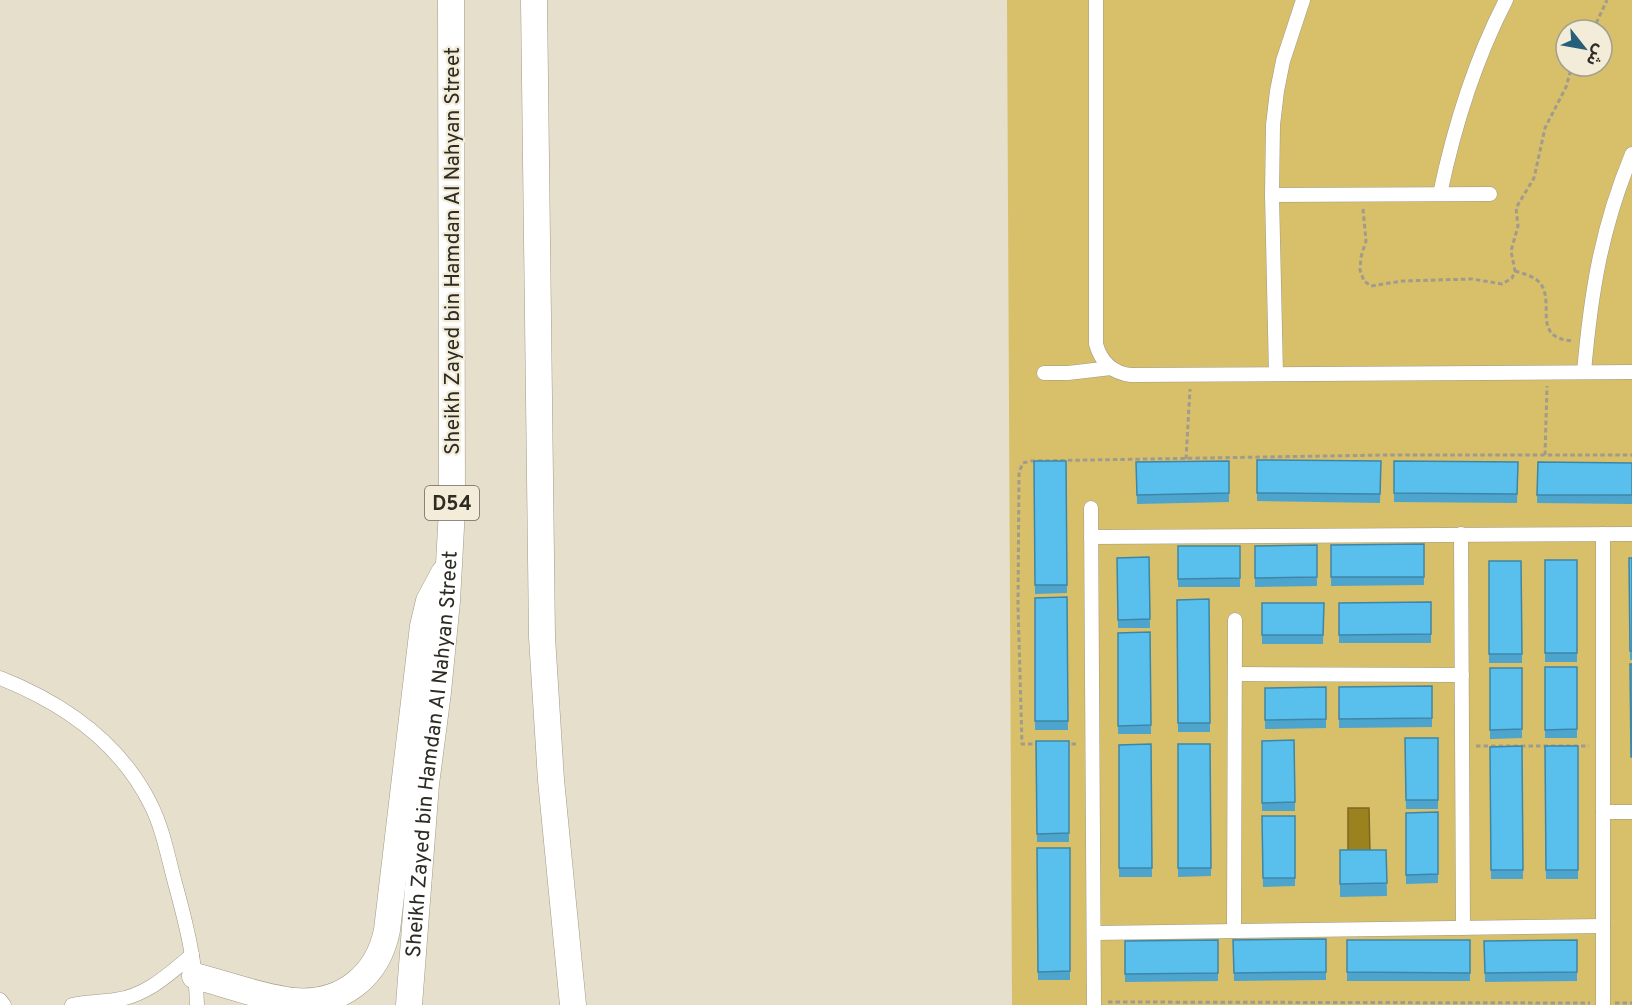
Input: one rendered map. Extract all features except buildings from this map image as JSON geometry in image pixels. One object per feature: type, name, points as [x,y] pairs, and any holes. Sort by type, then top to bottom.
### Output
[{"type":"highway","name":"Sheikh Zayed bin Hamdan Al Nahyan Street","points":[[410,1005],[423,818],[438,692],[449,565],[453,417],[451,0]]},
{"type":"highway","points":[[534,0],[542,637],[552,791],[573,1005]]},
{"type":"highway","points":[[194,966],[284,999],[306,1001],[330,997],[342,992],[364,978],[374,966],[387,930],[423,626],[435,589],[449,565]]},
{"type":"street","points":[[1096,0],[1096,344],[1101,358],[1111,368],[1124,375],[1632,372]]},
{"type":"street","points":[[1276,374],[1272,195],[1273,125],[1283,61],[1303,0]]},
{"type":"street","points":[[1440,194],[1451,140],[1469,87],[1488,34],[1506,0]]},
{"type":"street","points":[[1584,372],[1600,251],[1632,154]]},
{"type":"street","points":[[1272,195],[1490,194]]},
{"type":"street","points":[[1044,373],[1089,372],[1111,368]]},
{"type":"street","points":[[1091,508],[1094,1003]]},
{"type":"street","points":[[1461,534],[1463,928]]},
{"type":"street","points":[[1603,534],[1603,1004]]},
{"type":"street","points":[[1091,537],[1632,534]]},
{"type":"street","points":[[1234,931],[1235,620]]},
{"type":"street","points":[[1235,674],[1462,675]]},
{"type":"street","points":[[0,678],[28,689],[73,716],[106,743],[132,773],[152,806],[185,919],[194,966],[197,1005]]},
{"type":"street","points":[[1603,812],[1632,812]]},
{"type":"street","points":[[1094,933],[1603,926]]},
{"type":"street","points":[[72,1005],[114,1000],[138,994],[194,966]]},
{"type":"street","points":[[0,1000],[4,1005]]},
{"type":"path","points":[[1599,18],[1607,0]]},
{"type":"path","points":[[1364,195],[1363,218],[1366,241],[1360,270],[1367,284],[1376,287],[1402,281],[1472,279],[1502,284],[1512,278],[1515,271],[1510,251],[1518,226],[1516,208],[1534,178],[1545,128],[1569,78]]},
{"type":"path","points":[[1515,271],[1535,278],[1543,288],[1546,301],[1545,316],[1552,332],[1568,341],[1587,342]]},
{"type":"path","points":[[1545,455],[1548,372]]},
{"type":"path","points":[[1186,459],[1191,375]]},
{"type":"path","points":[[1462,746],[1603,746]]},
{"type":"path","points":[[1094,1003],[1603,1004]]},
{"type":"shaded area","points":[[1007,0],[1632,0],[1632,1005],[1012,1005]]},
{"type":"shaded area","points":[[1348,808],[1369,808],[1370,854],[1348,855]]}]
